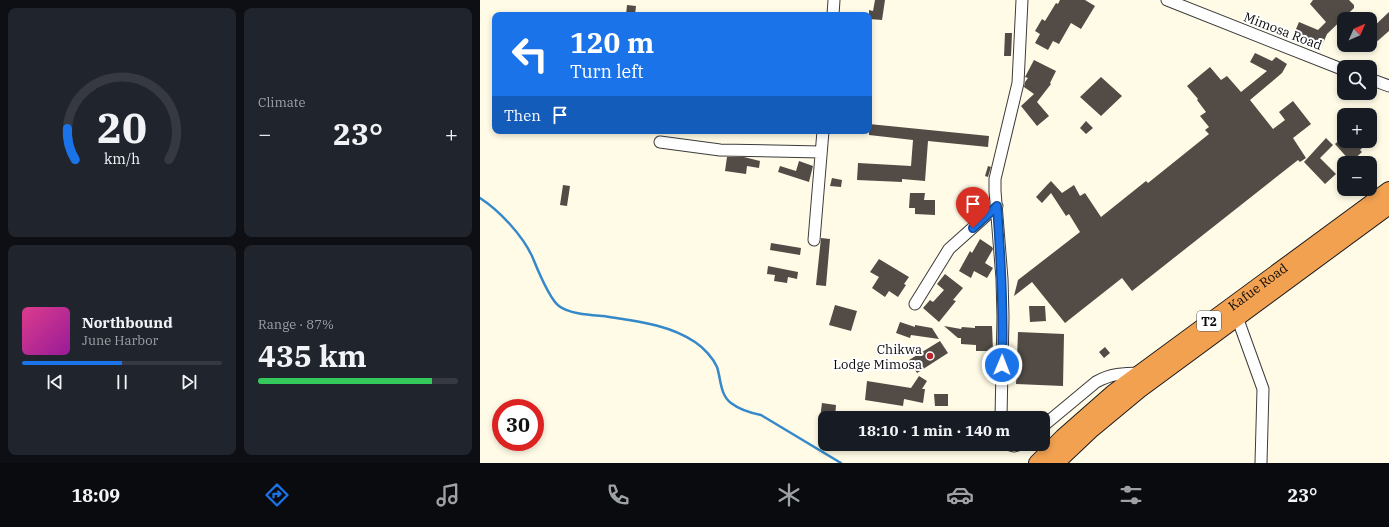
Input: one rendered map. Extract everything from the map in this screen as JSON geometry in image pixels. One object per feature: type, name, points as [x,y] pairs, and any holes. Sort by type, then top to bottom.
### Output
[{"type":"highway","name":"Kafue Road","points":[[1037,463],[1063,436],[1088,414],[1140,373],[1389,190]]},
{"type":"highway","name":"Kafue Road","points":[[1056,463],[1092,429],[1139,390],[1389,206]]},
{"type":"street","points":[[833,12],[834,0]]},
{"type":"street","points":[[1001,411],[1003,316],[995,179],[1018,83],[1022,0]]},
{"type":"street","name":"Mimosa Road","points":[[1167,0],[1337,67]]},
{"type":"street","points":[[1377,82],[1389,86]]},
{"type":"street","points":[[814,240],[823,134]]},
{"type":"street","points":[[660,142],[720,150],[821,152]]},
{"type":"street","points":[[915,304],[949,249],[997,206]]},
{"type":"street","points":[[1237,317],[1263,389],[1261,463]]},
{"type":"street","points":[[1050,420],[1096,382],[1105,377],[1124,373],[1140,373]]},
{"type":"building","points":[[875,0],[885,0],[882,20],[872,19],[872,12],[869,12],[869,10],[873,11]]},
{"type":"building","points":[[1060,0],[1085,0],[1095,6],[1081,29],[1071,23],[1059,44],[1053,41],[1048,50],[1035,43],[1040,34],[1035,31],[1042,19],[1045,21],[1056,3],[1058,4]]},
{"type":"building","points":[[1313,0],[1349,0],[1354,5],[1354,8],[1350,12],[1337,12],[1337,24],[1327,34],[1321,48],[1293,36],[1299,22],[1318,30],[1326,22],[1310,4]]},
{"type":"building","points":[[627,5],[636,6],[635,12],[626,12]]},
{"type":"building","points":[[1389,12],[1389,31],[1377,42],[1377,23]]},
{"type":"building","points":[[1005,33],[1012,33],[1011,56],[1004,56]]},
{"type":"building","points":[[1255,53],[1272,61],[1276,57],[1287,64],[1282,73],[1250,100],[1273,129],[1285,120],[1279,112],[1293,101],[1311,124],[1293,138],[1306,158],[1300,162],[1298,160],[1132,291],[1122,278],[1065,323],[1032,282],[1014,296],[1018,280],[1080,232],[1069,214],[1066,216],[1051,193],[1042,203],[1036,197],[1048,184],[1051,181],[1062,193],[1074,185],[1080,196],[1085,193],[1101,217],[1146,181],[1148,183],[1209,134],[1205,130],[1209,127],[1200,116],[1206,112],[1197,100],[1198,99],[1187,86],[1210,67],[1221,80],[1227,76],[1241,92],[1267,71],[1250,62]]},
{"type":"building","points":[[1034,60],[1056,71],[1050,83],[1051,84],[1037,102],[1049,116],[1037,126],[1021,106],[1034,94],[1024,87],[1028,78],[1025,77]]},
{"type":"building","points":[[1101,77],[1122,96],[1101,116],[1080,97]]},
{"type":"building","points":[[1086,121],[1093,128],[1086,134],[1080,128]]},
{"type":"building","points":[[872,124],[989,136],[988,147],[928,141],[925,181],[902,179],[902,182],[857,180],[858,163],[911,166],[913,140],[869,135],[872,134]]},
{"type":"building","points":[[1326,138],[1333,145],[1320,158],[1336,174],[1325,184],[1304,162]]},
{"type":"building","points":[[1339,148],[1362,148],[1360,150],[1362,152],[1358,156],[1346,156]]},
{"type":"building","points":[[727,157],[744,157],[760,161],[759,168],[747,166],[746,174],[725,171]]},
{"type":"building","points":[[799,161],[813,166],[809,182],[778,172],[780,166],[796,171]]},
{"type":"building","points":[[988,166],[991,167],[988,177],[985,176]]},
{"type":"building","points":[[832,178],[842,180],[841,187],[830,186]]},
{"type":"building","points":[[563,185],[570,186],[567,206],[560,205]]},
{"type":"building","points":[[910,193],[925,193],[924,200],[935,200],[935,215],[915,214],[915,208],[909,208]]},
{"type":"building","points":[[821,238],[830,239],[826,286],[816,285]]},
{"type":"building","points":[[980,239],[993,249],[985,263],[993,268],[987,278],[974,271],[971,278],[959,271],[970,251],[972,253]]},
{"type":"building","points":[[771,243],[801,248],[800,255],[770,250]]},
{"type":"building","points":[[879,259],[909,277],[904,284],[906,285],[898,297],[889,291],[885,297],[872,288],[879,277],[870,272]]},
{"type":"building","points":[[768,266],[798,272],[797,279],[788,277],[787,283],[774,281],[775,275],[767,274]]},
{"type":"building","points":[[945,274],[963,288],[953,300],[956,301],[939,322],[923,308],[930,300],[933,302],[944,290],[937,284]]},
{"type":"building","points":[[835,305],[857,311],[851,331],[829,325]]},
{"type":"building","points":[[1029,306],[1045,306],[1046,321],[1030,322]]},
{"type":"building","points":[[900,322],[915,327],[915,325],[932,328],[939,339],[911,335],[910,338],[896,333]]},
{"type":"building","points":[[944,326],[961,329],[962,327],[975,328],[975,326],[992,326],[993,351],[976,351],[976,345],[961,344],[961,338],[958,338]]},
{"type":"building","points":[[1018,332],[1064,334],[1063,386],[1016,384]]},
{"type":"building","points":[[940,341],[948,353],[917,373],[909,360]]},
{"type":"building","points":[[1105,347],[1110,353],[1104,358],[1099,352]]},
{"type":"building","points":[[919,376],[927,381],[922,389],[925,389],[923,403],[904,399],[903,406],[865,400],[867,381],[911,388]]},
{"type":"building","points":[[934,394],[948,394],[948,406],[935,406]]},
{"type":"building","points":[[822,403],[836,405],[836,411],[821,411]]},
{"type":"waterway","points":[[480,198],[488,203],[503,217],[528,248],[551,297],[563,309],[580,314],[603,316],[651,324],[685,336],[702,347],[713,360],[717,367],[723,391],[727,400],[738,408],[761,415],[841,463]]},
{"type":"place","name":"Chikwa Lodge Mimosa","points":[[930,356]]},
{"type":"route","points":[[973,228],[997,206],[1002,279],[1002,365]]}]
